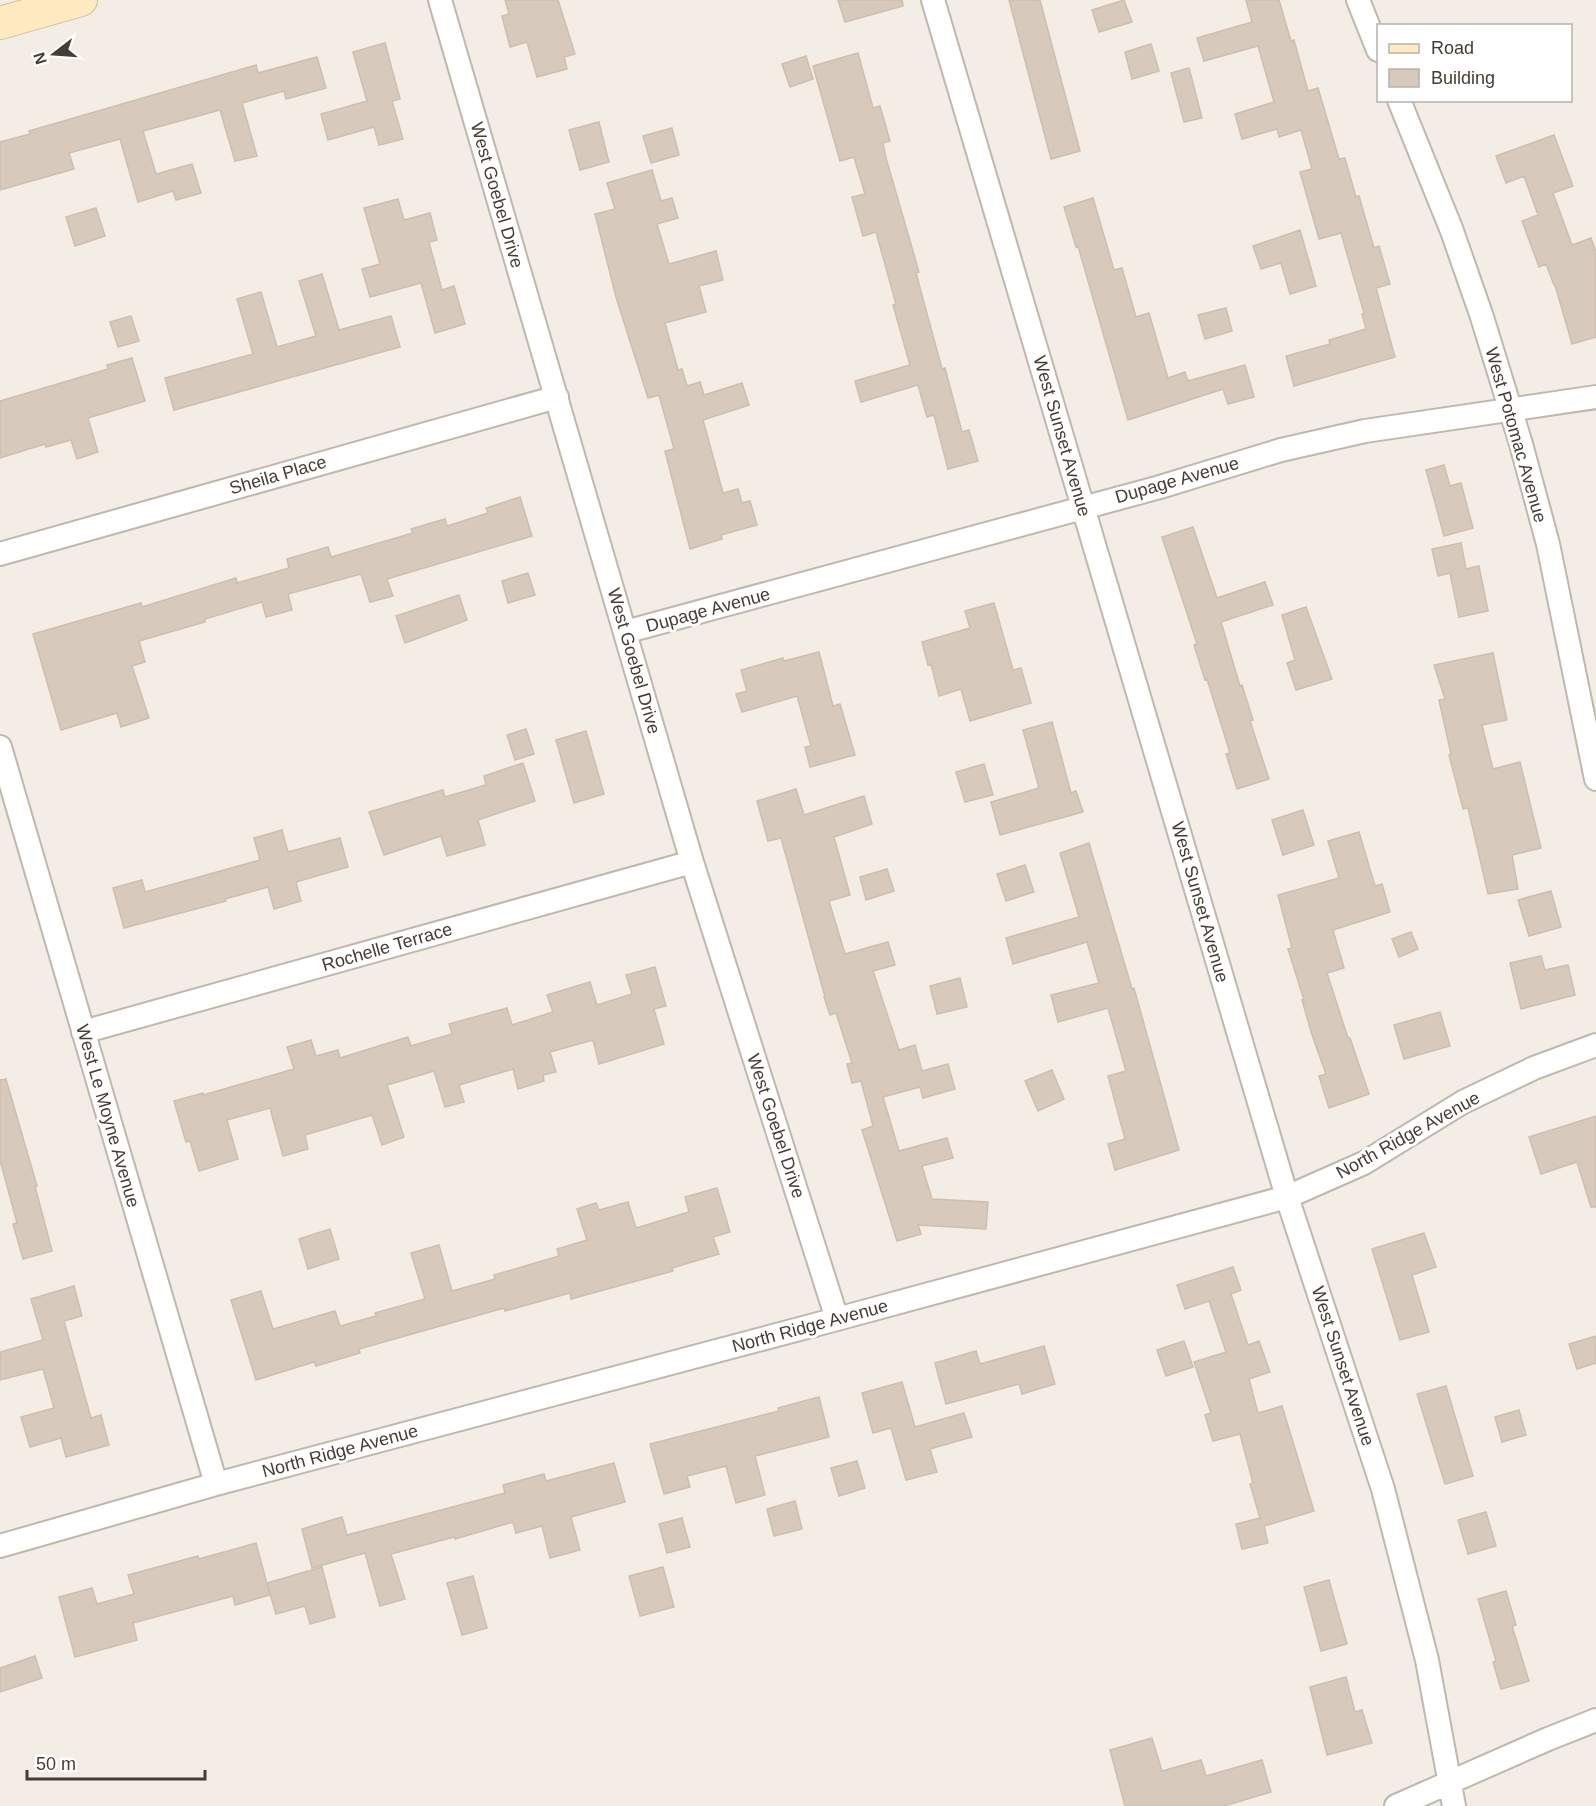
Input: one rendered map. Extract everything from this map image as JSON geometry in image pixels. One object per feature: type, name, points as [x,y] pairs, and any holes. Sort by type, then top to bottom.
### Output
[{"type":"street","points":[[0,23],[81,0]]},
{"type":"street","name":"West Goebel Drive","points":[[440,0],[692,862],[837,1319]]},
{"type":"street","name":"West Sunset Avenue","points":[[933,0],[1287,1197],[1383,1489],[1427,1660],[1454,1806]]},
{"type":"street","points":[[1358,0],[1377,48]]},
{"type":"street","name":"West Potomac Avenue","points":[[1400,102],[1452,231],[1511,409],[1548,544],[1596,779]]},
{"type":"street","name":"Sheila Place","points":[[0,554],[556,397]]},
{"type":"street","name":"Dupage Avenue","points":[[625,632],[1160,487],[1281,450],[1365,431],[1596,397]]},
{"type":"street","name":"West Le Moyne Avenue","points":[[0,747],[216,1484]]},
{"type":"street","name":"Rochelle Terrace","points":[[83,1032],[692,862]]},
{"type":"street","name":"North Ridge Avenue","points":[[0,1546],[216,1484],[1287,1197],[1364,1163],[1463,1102],[1534,1068],[1596,1045]]},
{"type":"street","points":[[1396,1806],[1450,1780],[1596,1720]]},
{"type":"building","points":[[505,0],[558,0],[575,54],[564,57],[567,69],[537,77],[527,42],[510,47],[502,16],[509,14]]},
{"type":"building","points":[[838,0],[902,0],[903,6],[845,22]]},
{"type":"building","points":[[1009,0],[1040,0],[1080,151],[1051,159]]},
{"type":"building","points":[[1124,0],[1132,22],[1099,32],[1092,10]]},
{"type":"building","points":[[1246,0],[1279,0],[1291,41],[1294,40],[1308,91],[1318,88],[1339,159],[1345,158],[1374,248],[1379,246],[1390,284],[1376,288],[1395,357],[1294,386],[1286,356],[1330,344],[1329,340],[1366,329],[1362,314],[1364,313],[1341,233],[1319,239],[1300,172],[1312,169],[1301,130],[1279,137],[1277,129],[1242,139],[1235,114],[1274,102],[1258,46],[1204,61],[1197,38],[1252,22]]},
{"type":"building","points":[[385,43],[400,99],[392,101],[403,139],[379,145],[374,127],[328,140],[321,114],[367,101],[353,52]]},
{"type":"building","points":[[1151,44],[1159,71],[1132,79],[1125,52]]},
{"type":"building","points":[[858,53],[873,108],[880,106],[890,141],[883,143],[886,158],[919,272],[916,273],[942,369],[945,368],[962,432],[969,430],[978,461],[948,469],[934,415],[927,417],[918,385],[861,402],[855,381],[910,365],[876,232],[863,236],[852,197],[865,194],[854,157],[840,161],[813,66]]},
{"type":"building","points":[[806,56],[813,79],[790,87],[782,64]]},
{"type":"building","points":[[317,57],[326,88],[286,99],[284,91],[242,103],[257,156],[235,161],[220,110],[143,131],[156,174],[192,164],[201,193],[176,200],[173,191],[138,202],[120,139],[69,153],[74,169],[0,190],[0,142],[30,134],[29,131],[256,65],[258,73]]},
{"type":"building","points":[[1189,68],[1202,118],[1184,122],[1171,73]]},
{"type":"building","points":[[599,122],[609,162],[580,170],[569,130]]},
{"type":"building","points":[[672,128],[679,155],[651,163],[643,136]]},
{"type":"building","points":[[1554,135],[1573,186],[1553,193],[1572,245],[1591,238],[1596,252],[1596,337],[1572,344],[1555,285],[1546,264],[1539,267],[1522,221],[1538,215],[1524,176],[1506,183],[1496,156]]},
{"type":"building","points":[[652,170],[661,201],[672,198],[678,218],[657,224],[669,264],[716,251],[723,280],[699,286],[706,312],[665,323],[678,370],[682,369],[687,386],[700,382],[704,395],[742,383],[749,405],[703,420],[723,493],[738,489],[742,503],[750,501],[757,525],[721,535],[722,539],[690,549],[665,451],[674,449],[659,395],[648,398],[616,297],[595,214],[615,209],[607,183]]},
{"type":"building","points":[[1093,198],[1114,270],[1122,268],[1136,317],[1149,313],[1168,378],[1185,372],[1188,381],[1245,365],[1254,397],[1228,404],[1223,389],[1128,420],[1078,246],[1076,247],[1064,207]]},
{"type":"building","points":[[398,199],[404,220],[430,213],[437,240],[429,242],[442,290],[454,286],[465,324],[435,333],[421,283],[370,297],[362,269],[380,264],[364,208]]},
{"type":"building","points":[[96,208],[105,236],[75,246],[66,217]]},
{"type":"building","points":[[1300,230],[1316,286],[1290,294],[1281,263],[1261,269],[1253,246]]},
{"type":"building","points":[[322,274],[339,330],[391,316],[400,347],[174,410],[165,378],[253,354],[237,299],[261,292],[277,347],[316,336],[299,281]]},
{"type":"building","points":[[1226,308],[1232,331],[1205,339],[1198,315]]},
{"type":"building","points":[[131,316],[139,341],[118,347],[110,322]]},
{"type":"building","points":[[132,358],[145,401],[88,418],[98,452],[77,459],[71,440],[46,447],[45,444],[0,458],[0,401],[108,369],[107,365]]},
{"type":"building","points":[[1444,465],[1450,486],[1461,483],[1473,528],[1444,536],[1426,470]]},
{"type":"building","points":[[520,497],[532,536],[387,579],[393,596],[370,602],[361,574],[288,594],[292,610],[266,617],[262,602],[205,619],[205,622],[139,641],[145,662],[132,666],[149,718],[121,727],[117,713],[61,730],[33,634],[141,603],[142,607],[236,578],[237,583],[289,568],[287,559],[328,547],[331,557],[413,533],[411,529],[445,519],[447,526],[488,513],[486,508]]},
{"type":"building","points":[[1193,527],[1217,598],[1265,582],[1273,605],[1221,622],[1240,686],[1242,685],[1253,720],[1250,721],[1269,779],[1237,789],[1226,754],[1230,753],[1207,679],[1205,680],[1194,645],[1197,644],[1162,537]]},
{"type":"building","points":[[1461,543],[1466,569],[1479,566],[1488,611],[1459,617],[1450,573],[1438,576],[1432,549]]},
{"type":"building","points":[[528,573],[535,595],[508,603],[502,581]]},
{"type":"building","points":[[459,595],[467,620],[405,643],[396,616]]},
{"type":"building","points":[[994,603],[1013,670],[1021,668],[1031,703],[970,721],[961,689],[939,696],[931,664],[928,665],[922,642],[970,628],[965,611]]},
{"type":"building","points":[[1306,607],[1332,679],[1296,690],[1287,663],[1295,660],[1282,615]]},
{"type":"building","points":[[819,652],[833,706],[840,704],[855,755],[810,767],[805,747],[811,746],[797,696],[742,712],[736,694],[747,691],[741,670],[783,658],[784,661]]},
{"type":"building","points":[[1493,653],[1507,720],[1482,725],[1493,769],[1520,762],[1541,848],[1512,855],[1518,889],[1488,894],[1468,808],[1463,809],[1449,755],[1451,754],[1439,700],[1445,699],[1434,665]]},
{"type":"building","points":[[1052,722],[1071,793],[1076,791],[1083,812],[1000,835],[991,802],[1039,788],[1023,730]]},
{"type":"building","points":[[526,729],[534,754],[515,760],[507,735]]},
{"type":"building","points":[[586,731],[604,794],[574,803],[556,740]]},
{"type":"building","points":[[523,763],[535,801],[478,820],[485,845],[447,856],[441,836],[384,855],[369,812],[443,790],[445,797],[486,785],[484,776]]},
{"type":"building","points":[[984,764],[993,795],[965,802],[956,772]]},
{"type":"building","points":[[796,789],[804,815],[864,796],[872,824],[834,837],[850,895],[829,901],[845,954],[888,942],[895,965],[873,971],[899,1050],[915,1045],[922,1071],[948,1064],[955,1089],[923,1098],[920,1087],[883,1097],[899,1151],[947,1138],[953,1158],[922,1166],[932,1199],[988,1202],[986,1229],[918,1225],[921,1234],[897,1241],[862,1130],[873,1126],[861,1081],[852,1083],[847,1064],[852,1063],[836,1013],[830,1015],[824,997],[781,838],[768,841],[757,801]]},
{"type":"building","points":[[1303,810],[1314,845],[1283,855],[1272,820]]},
{"type":"building","points":[[282,830],[288,852],[340,838],[348,867],[296,882],[301,901],[274,909],[268,887],[225,899],[226,901],[124,928],[113,888],[142,880],[145,892],[260,860],[254,838]]},
{"type":"building","points":[[1359,832],[1375,886],[1382,884],[1390,912],[1333,930],[1344,968],[1327,973],[1369,1094],[1329,1108],[1319,1076],[1326,1074],[1312,1035],[1288,949],[1292,948],[1278,895],[1339,878],[1328,841]]},
{"type":"building","points":[[1089,843],[1132,989],[1134,988],[1179,1150],[1115,1170],[1108,1144],[1125,1139],[1108,1076],[1126,1071],[1108,1008],[1058,1022],[1051,995],[1099,983],[1087,942],[1013,964],[1006,938],[1079,917],[1060,853]]},
{"type":"building","points":[[1025,865],[1034,892],[1006,901],[997,874]]},
{"type":"building","points":[[887,869],[894,891],[866,900],[860,877]]},
{"type":"building","points":[[1551,891],[1561,927],[1529,936],[1518,900]]},
{"type":"building","points":[[1411,932],[1418,949],[1399,957],[1392,939]]},
{"type":"building","points":[[1541,956],[1545,970],[1568,965],[1575,995],[1521,1009],[1510,963]]},
{"type":"building","points":[[655,967],[666,1006],[654,1009],[664,1044],[599,1064],[593,1040],[550,1052],[556,1072],[543,1075],[544,1081],[518,1089],[513,1069],[459,1085],[464,1102],[445,1107],[434,1071],[387,1085],[404,1137],[382,1145],[372,1115],[305,1135],[308,1149],[283,1156],[270,1108],[227,1120],[238,1159],[199,1171],[190,1141],[186,1142],[174,1101],[294,1069],[287,1047],[311,1040],[316,1056],[338,1050],[340,1058],[408,1037],[411,1046],[452,1034],[449,1024],[507,1008],[512,1025],[553,1012],[547,995],[590,982],[597,1005],[632,994],[626,975]]},
{"type":"building","points":[[960,978],[967,1007],[937,1014],[930,986]]},
{"type":"building","points":[[1440,1012],[1450,1046],[1404,1059],[1394,1025]]},
{"type":"building","points":[[1052,1070],[1064,1099],[1038,1111],[1025,1081]]},
{"type":"building","points":[[6,1079],[37,1186],[35,1186],[52,1251],[23,1259],[13,1224],[17,1223],[0,1160],[0,1080]]},
{"type":"building","points":[[1596,1116],[1596,1207],[1591,1207],[1577,1162],[1541,1174],[1529,1137]]},
{"type":"building","points":[[717,1188],[730,1232],[713,1237],[719,1254],[672,1268],[673,1271],[571,1299],[570,1293],[505,1311],[504,1308],[359,1349],[360,1353],[316,1366],[314,1362],[256,1380],[231,1300],[261,1291],[273,1329],[335,1311],[340,1326],[425,1299],[411,1253],[439,1245],[452,1291],[495,1279],[494,1275],[559,1256],[557,1249],[587,1240],[577,1209],[596,1203],[599,1210],[628,1202],[636,1228],[689,1212],[685,1197]]},
{"type":"building","points":[[330,1229],[339,1259],[308,1269],[299,1239]]},
{"type":"building","points":[[1424,1233],[1436,1267],[1412,1275],[1429,1332],[1400,1340],[1372,1249]]},
{"type":"building","points":[[1233,1267],[1241,1290],[1231,1294],[1248,1345],[1259,1341],[1270,1372],[1249,1379],[1258,1413],[1282,1406],[1314,1511],[1264,1526],[1268,1543],[1242,1549],[1236,1524],[1260,1518],[1250,1484],[1253,1483],[1240,1434],[1213,1441],[1205,1415],[1211,1413],[1194,1362],[1226,1352],[1209,1301],[1185,1309],[1177,1285]]},
{"type":"building","points":[[74,1286],[82,1316],[64,1321],[91,1418],[101,1415],[109,1445],[66,1457],[61,1438],[30,1447],[21,1417],[54,1408],[43,1369],[0,1380],[0,1352],[43,1340],[31,1299]]},
{"type":"building","points":[[1596,1336],[1596,1363],[1577,1369],[1569,1344]]},
{"type":"building","points":[[1184,1341],[1193,1367],[1166,1376],[1157,1350]]},
{"type":"building","points":[[1044,1346],[1055,1384],[1022,1394],[1019,1384],[946,1404],[935,1363],[976,1351],[980,1364]]},
{"type":"building","points":[[902,1382],[915,1427],[964,1413],[972,1437],[930,1449],[937,1472],[906,1480],[891,1428],[873,1433],[862,1393]]},
{"type":"building","points":[[1446,1386],[1473,1476],[1445,1484],[1417,1394]]},
{"type":"building","points":[[819,1397],[829,1437],[755,1456],[765,1495],[736,1503],[726,1466],[687,1476],[690,1487],[664,1494],[650,1444],[779,1411],[778,1408]]},
{"type":"building","points":[[1519,1410],[1526,1435],[1502,1442],[1495,1417]]},
{"type":"building","points":[[857,1461],[865,1488],[839,1496],[831,1468]]},
{"type":"building","points":[[614,1463],[625,1502],[571,1517],[580,1550],[550,1558],[542,1526],[516,1533],[513,1522],[391,1554],[405,1599],[380,1606],[365,1553],[312,1568],[302,1529],[342,1517],[347,1535],[505,1493],[503,1485],[544,1474],[546,1481]]},
{"type":"building","points":[[795,1501],[802,1529],[774,1536],[767,1509]]},
{"type":"building","points":[[1486,1512],[1496,1546],[1468,1554],[1458,1520]]},
{"type":"building","points":[[682,1518],[690,1547],[667,1553],[659,1524]]},
{"type":"building","points":[[256,1543],[270,1595],[235,1605],[233,1596],[133,1623],[137,1640],[75,1657],[59,1597],[92,1588],[97,1604],[134,1594],[128,1575]]},
{"type":"building","points":[[322,1567],[335,1617],[310,1624],[305,1606],[276,1614],[267,1583]]},
{"type":"building","points":[[663,1567],[674,1607],[640,1616],[629,1576]]},
{"type":"building","points":[[473,1576],[487,1628],[462,1635],[447,1583]]},
{"type":"building","points":[[1329,1580],[1347,1644],[1321,1651],[1304,1587]]},
{"type":"building","points":[[1506,1591],[1516,1625],[1512,1626],[1529,1681],[1501,1689],[1493,1662],[1496,1661],[1478,1599]]},
{"type":"building","points":[[35,1656],[42,1678],[0,1692],[0,1668]]},
{"type":"building","points":[[1346,1677],[1355,1712],[1362,1710],[1372,1743],[1327,1755],[1310,1687]]},
{"type":"building","points":[[1152,1738],[1162,1771],[1201,1760],[1206,1776],[1262,1760],[1271,1792],[1224,1806],[1125,1806],[1110,1750]]}]
